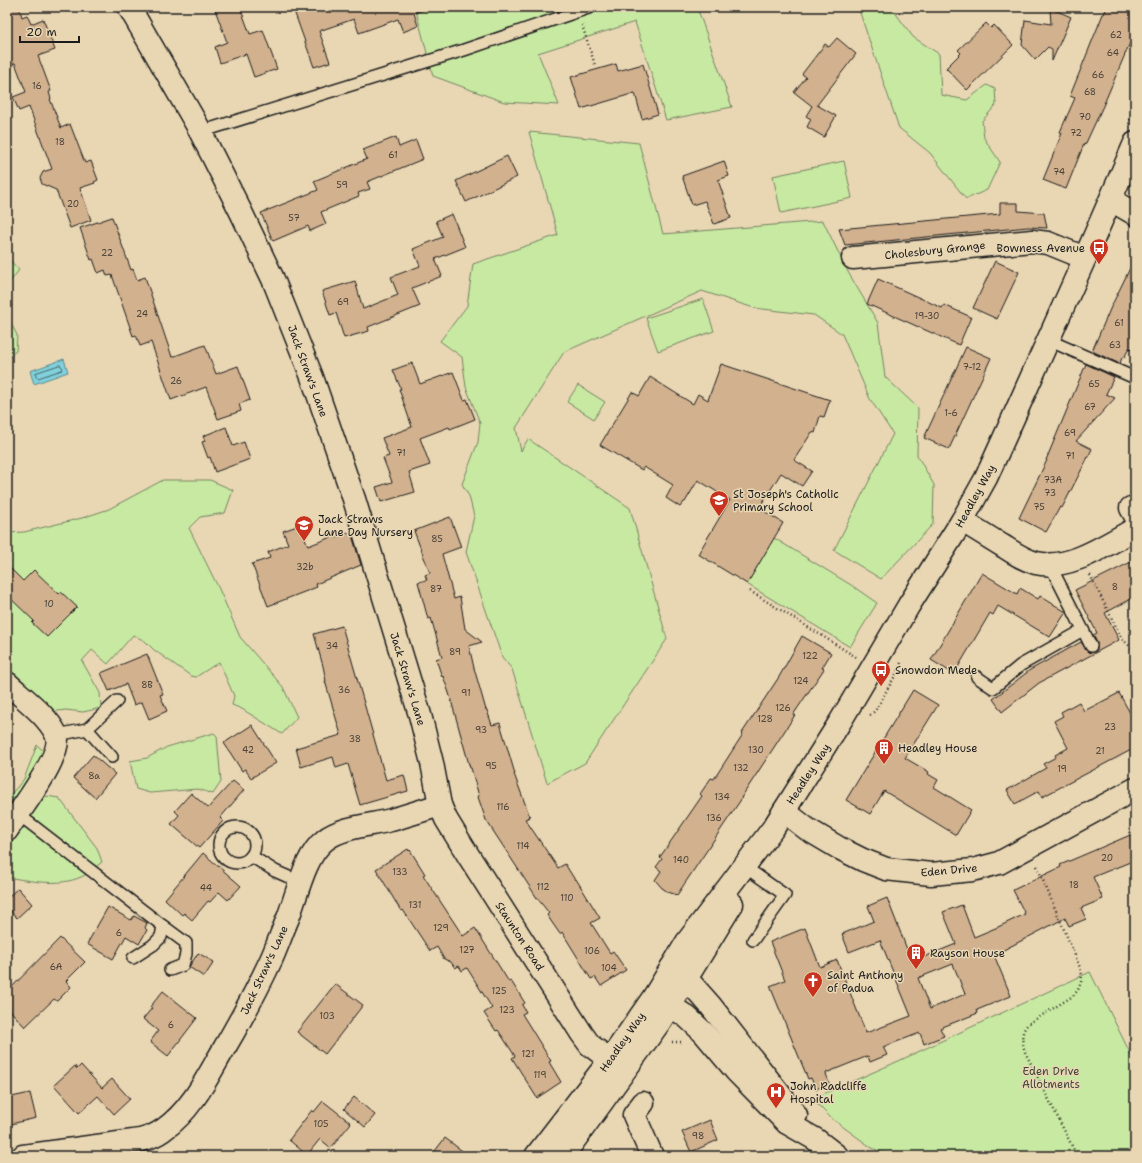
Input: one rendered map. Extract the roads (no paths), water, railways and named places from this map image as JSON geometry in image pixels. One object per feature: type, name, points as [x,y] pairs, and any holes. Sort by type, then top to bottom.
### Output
[{"type":"street","name":"Jack Straw's Lane","points":[[23,1156],[141,1140],[164,1130],[176,1119],[201,1089],[241,1020],[272,959],[300,882],[312,856],[325,840],[354,828],[390,820],[440,805],[420,716],[354,499],[312,377],[273,279],[200,132],[129,7]]},
{"type":"street","name":"Headley Way","points":[[536,1156],[610,1060],[662,1000],[679,973],[687,942],[749,869],[962,520],[993,463],[1135,143]]},
{"type":"street","points":[[1111,200],[1135,214]]},
{"type":"street","name":"Cholesbury Grange","points":[[853,258],[1032,241],[1048,243],[1085,258]]},
{"type":"street","points":[[962,520],[1023,558],[1036,563],[1050,565],[1080,557],[1095,551],[1135,529]]},
{"type":"street","points":[[7,683],[45,718],[57,735],[55,751],[46,772],[12,822]]},
{"type":"street","name":"Eden Drive","points":[[779,819],[807,829],[839,848],[886,870],[931,874],[973,870],[998,862],[1135,789]]},
{"type":"street","name":"Staunton Road","points":[[440,805],[457,838],[582,1034],[590,1045],[610,1060]]},
{"type":"street","points":[[679,973],[710,1005],[815,1139]]},
{"type":"street","name":"Headley Way","points":[[563,1156],[659,1023],[662,1000]]},
{"type":"street","points":[[662,1000],[687,1017],[704,1033],[736,1071],[787,1123],[815,1139],[837,1156]]},
{"type":"street","points":[[643,1103],[634,1116],[652,1156]]},
{"type":"lane","points":[[200,132],[464,50],[591,7]]},
{"type":"lane","points":[[1048,340],[1135,378]]},
{"type":"lane","points":[[1050,565],[1091,646]]},
{"type":"lane","points":[[977,677],[993,688],[1021,665],[1083,630]]},
{"type":"lane","points":[[57,735],[87,729],[117,701]]},
{"type":"lane","points":[[87,729],[112,757]]},
{"type":"lane","points":[[12,822],[163,926],[186,944],[186,954],[183,965],[170,970]]},
{"type":"lane","points":[[251,856],[275,871],[300,882]]},
{"type":"lane","points":[[749,869],[785,895],[753,940]]},
{"type":"lane","points":[[133,958],[153,945],[161,937],[163,926]]},
{"type":"water","points":[[64,359],[68,372],[34,384],[30,371]]},
{"type":"place","name":"Bowness Avenue","points":[[1099,265]]},
{"type":"place","name":"St Joseph's Catholic Primary School","points":[[719,517]]},
{"type":"place","name":"Jack Straws Lane Day Nursery","points":[[304,542]]},
{"type":"place","name":"Snowdon Mede","points":[[881,687]]},
{"type":"place","name":"Headley House","points":[[884,765]]},
{"type":"place","name":"Rayson House","points":[[916,970]]},
{"type":"place","name":"Saint Anthony of Padua","points":[[813,998]]},
{"type":"place","name":"John Radcliffe Hospital","points":[[776,1109]]},
{"type":"park label","name":"Eden Drive Allotments","points":[[1051,1077]]}]
